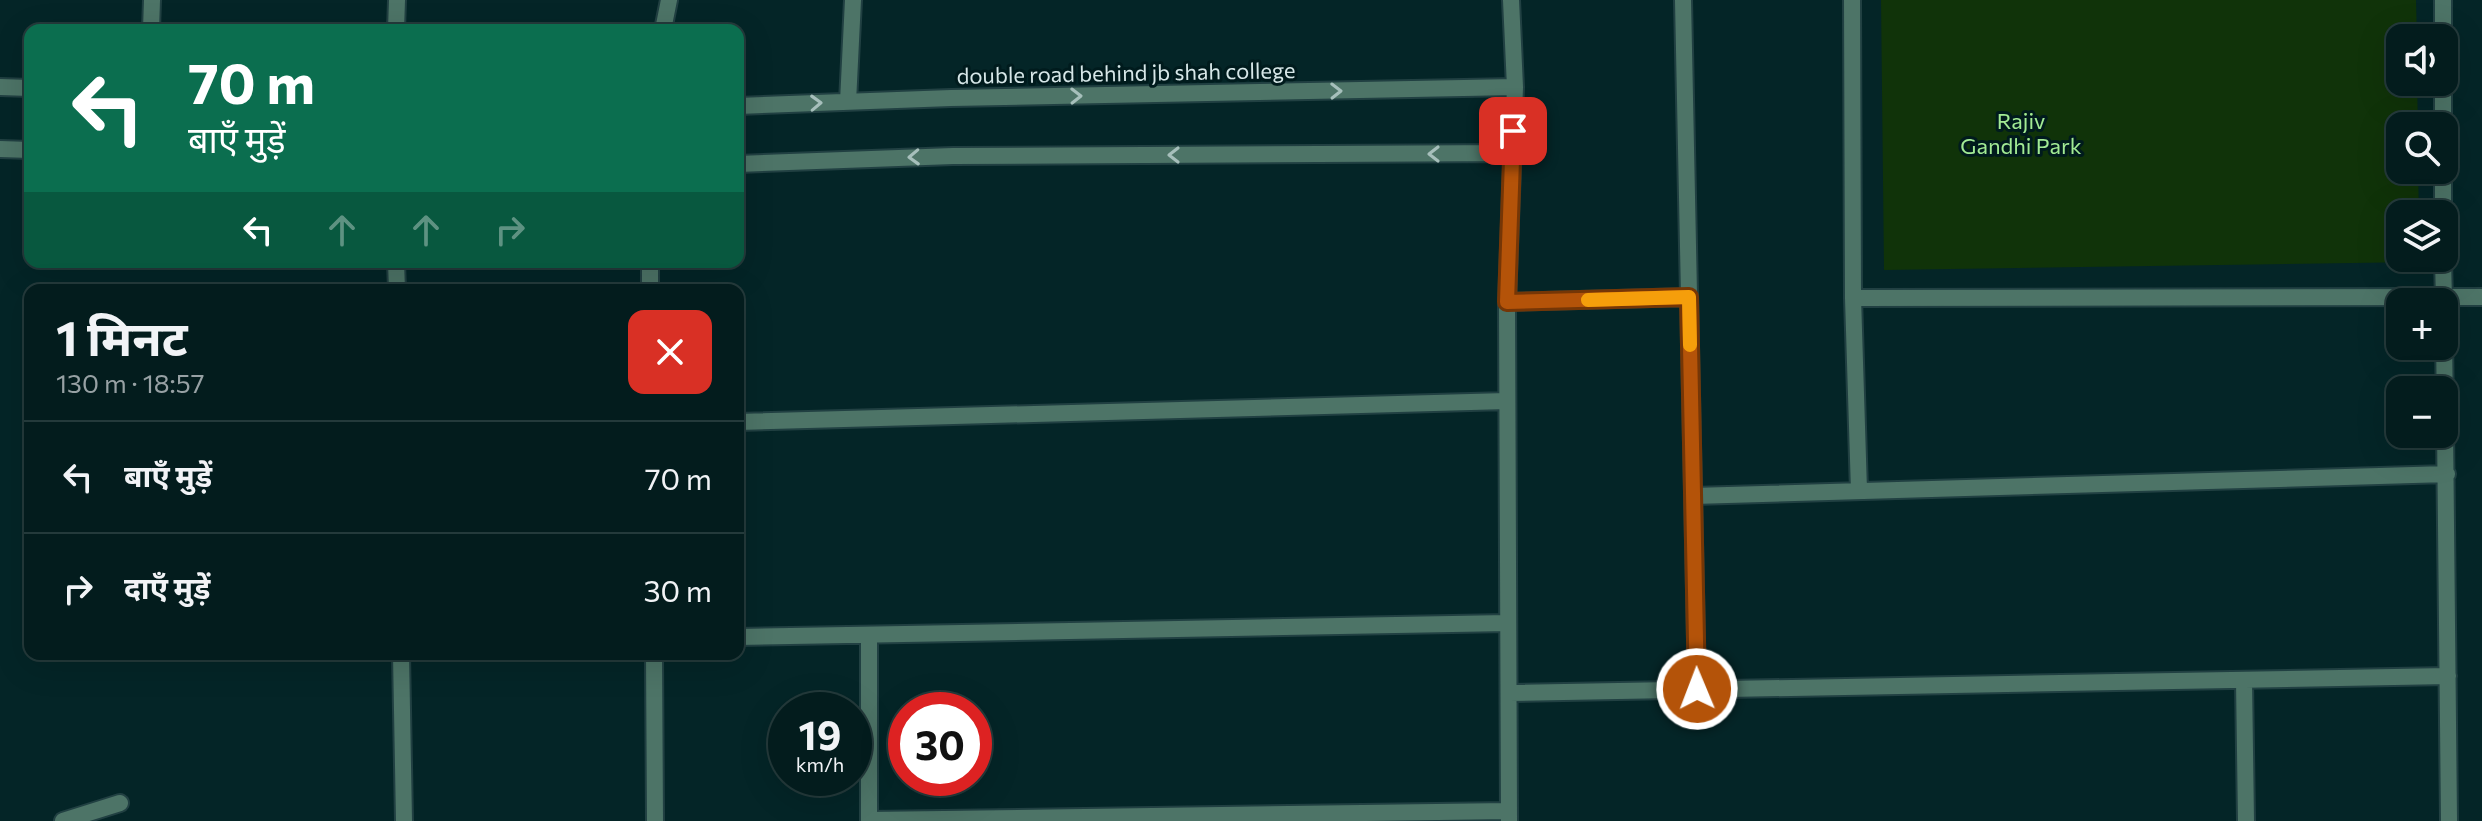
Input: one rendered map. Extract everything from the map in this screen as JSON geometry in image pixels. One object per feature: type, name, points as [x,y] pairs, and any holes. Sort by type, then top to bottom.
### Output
[{"type":"street","points":[[151,24],[152,0]]},
{"type":"street","points":[[396,24],[397,0]]},
{"type":"street","points":[[664,24],[669,0]]},
{"type":"street","points":[[848,102],[853,0]]},
{"type":"street","points":[[869,635],[869,820],[1509,816],[1507,302],[1515,87],[1511,0]]},
{"type":"street","points":[[1683,0],[1697,689]]},
{"type":"street","points":[[1852,0],[1853,298],[1859,491]]},
{"type":"street","points":[[2443,0],[2443,24]]},
{"type":"street","points":[[0,87],[24,88]]},
{"type":"street","name":"double road behind jb shah college","points":[[744,106],[1515,87]]},
{"type":"street","points":[[0,149],[24,150]]},
{"type":"street","points":[[744,164],[953,156],[1512,153]]},
{"type":"street","points":[[1507,302],[1689,297]]},
{"type":"street","points":[[2458,298],[2482,297]]},
{"type":"street","points":[[1853,298],[2386,299]]},
{"type":"street","points":[[2445,360],[2449,821]]},
{"type":"street","points":[[744,422],[1507,401]]},
{"type":"street","points":[[1693,496],[2447,474]]},
{"type":"street","points":[[744,637],[1508,623]]},
{"type":"street","points":[[401,660],[404,821]]},
{"type":"street","points":[[654,660],[655,821]]},
{"type":"street","points":[[1509,693],[2448,676]]},
{"type":"street","points":[[2244,680],[2246,821]]},
{"type":"street","points":[[63,821],[120,803]]},
{"type":"green space","name":"Rajiv Gandhi Park","points":[[1881,0],[2416,0],[2417,24],[2386,24],[2386,96],[2417,96],[2418,112],[2386,112],[2386,184],[2418,184],[2419,200],[2386,200],[2386,262],[1884,270]]},
{"type":"slow traffic","points":[[1588,300],[1689,297],[1690,345]]},
{"type":"route","points":[[1513,131],[1507,302],[1689,297],[1697,689]]}]
